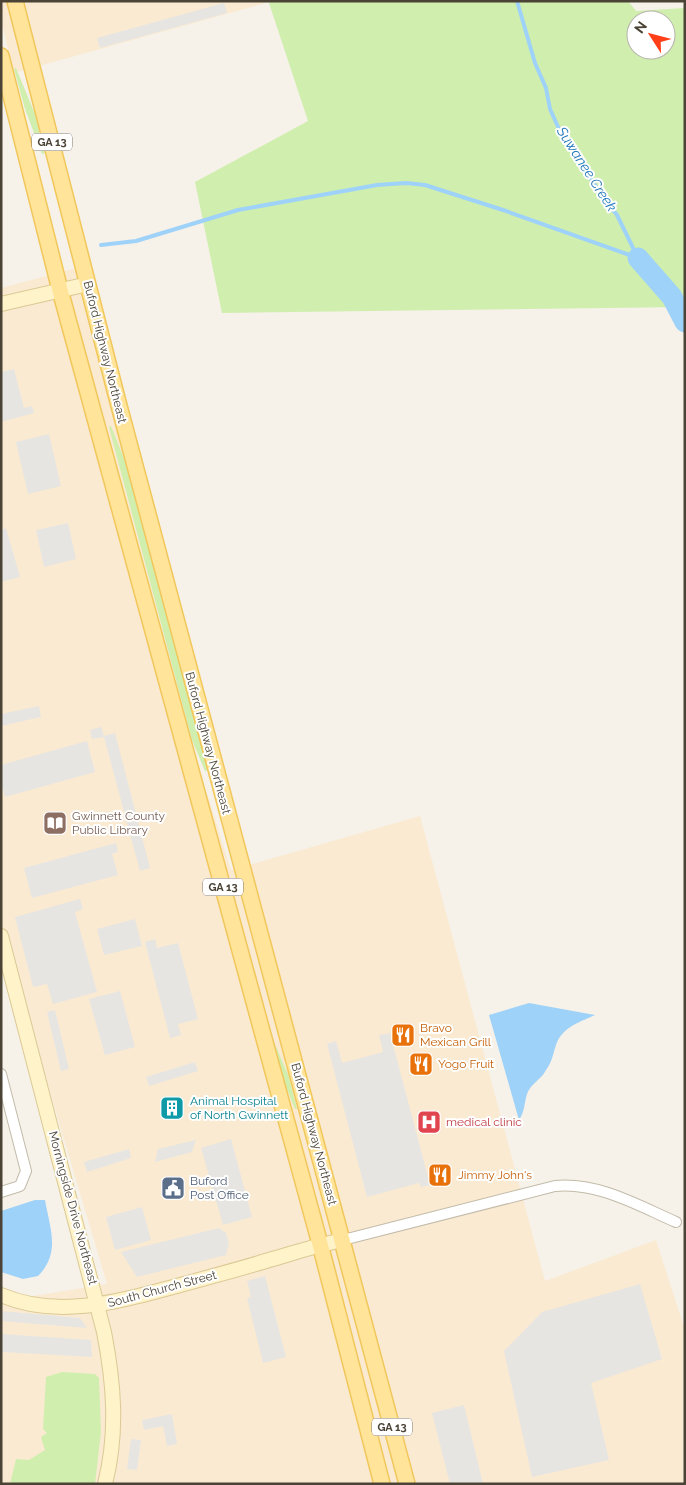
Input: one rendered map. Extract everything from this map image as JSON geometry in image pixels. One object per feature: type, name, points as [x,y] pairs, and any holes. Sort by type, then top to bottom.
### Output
[{"type":"main road","name":"Buford Highway Northeast","points":[[15,1],[122,421],[407,1484]]},
{"type":"main road","name":"Buford Highway Northeast","points":[[1,56],[60,290],[320,1244],[382,1484]]},
{"type":"street","points":[[1,304],[88,284]]},
{"type":"street","name":"Morningside Drive Northeast","points":[[1,936],[99,1305],[113,1386],[113,1438],[105,1484]]},
{"type":"street","points":[[1,1074],[26,1171],[20,1186],[1,1192]]},
{"type":"street","points":[[343,1240],[555,1186],[574,1184],[599,1190],[676,1222]]},
{"type":"street","name":"South Church Street","points":[[1,1295],[18,1302],[54,1307],[99,1305],[240,1268],[320,1244],[343,1240]]},
{"type":"shaded area","points":[[1,1],[273,1],[14,73],[1,20]]},
{"type":"shaded area","points":[[224,3],[227,13],[100,48],[97,38]]},
{"type":"shaded area","points":[[80,267],[195,755],[231,870],[420,816],[545,1281],[656,1240],[685,1330],[684,1484],[1,1484],[1,1294],[9,1300],[107,1284],[1,928],[1,288]]},
{"type":"shaded area","points":[[14,369],[24,408],[32,406],[34,413],[1,422],[1,372]]},
{"type":"shaded area","points":[[49,434],[61,486],[28,494],[16,442]]},
{"type":"shaded area","points":[[68,523],[76,559],[44,567],[36,530]]},
{"type":"shaded area","points":[[6,528],[20,577],[1,582],[1,530]]},
{"type":"shaded area","points":[[39,706],[41,717],[1,726],[1,714]]},
{"type":"shaded area","points":[[101,727],[104,736],[115,733],[150,868],[140,871],[104,737],[92,739],[90,730]]},
{"type":"shaded area","points":[[87,741],[95,772],[5,797],[1,782],[1,765]]},
{"type":"shaded area","points":[[116,843],[118,852],[112,854],[118,875],[32,898],[24,868]]},
{"type":"shaded area","points":[[80,899],[83,909],[75,912],[97,992],[53,1004],[47,984],[33,987],[15,917]]},
{"type":"shaded area","points":[[135,919],[142,946],[104,955],[97,929]]},
{"type":"shaded area","points":[[155,939],[157,948],[178,943],[198,1019],[178,1024],[181,1035],[170,1038],[145,942]]},
{"type":"shaded area","points":[[120,991],[135,1047],[105,1055],[89,999]]},
{"type":"shaded area","points":[[55,1010],[69,1069],[61,1071],[47,1012]]},
{"type":"shaded area","points":[[390,1033],[430,1185],[421,1187],[419,1183],[367,1197],[327,1044],[336,1041],[342,1063],[383,1052],[379,1035]]},
{"type":"shaded area","points":[[195,1062],[198,1071],[149,1086],[146,1077]]},
{"type":"shaded area","points":[[231,1139],[252,1217],[223,1225],[201,1148]]},
{"type":"shaded area","points":[[196,1140],[192,1152],[155,1162],[158,1149]]},
{"type":"shaded area","points":[[129,1149],[131,1158],[87,1172],[84,1162]]},
{"type":"shaded area","points":[[142,1207],[151,1240],[115,1250],[106,1217]]},
{"type":"shaded area","points":[[219,1228],[226,1233],[229,1243],[226,1255],[137,1277],[121,1252]]},
{"type":"shaded area","points":[[265,1276],[286,1357],[263,1363],[247,1298],[251,1297],[247,1281]]},
{"type":"shaded area","points":[[640,1284],[662,1359],[591,1383],[609,1460],[532,1477],[504,1351],[542,1312]]},
{"type":"shaded area","points":[[1,1311],[80,1318],[87,1328],[1,1321]]},
{"type":"shaded area","points":[[1,1334],[91,1340],[92,1357],[1,1352]]},
{"type":"shaded area","points":[[464,1405],[483,1484],[450,1484],[432,1413]]},
{"type":"shaded area","points":[[172,1414],[177,1444],[167,1446],[163,1426],[144,1430],[142,1420]]},
{"type":"shaded area","points":[[131,1439],[141,1440],[137,1470],[127,1469]]},
{"type":"green space","points":[[273,1],[628,1],[635,10],[626,10],[626,60],[676,60],[676,10],[652,10],[685,8],[685,307],[222,313],[195,182],[308,121],[269,3]]},
{"type":"green space","points":[[16,68],[35,114],[45,153],[42,154],[25,109],[14,69]]},
{"type":"green space","points":[[111,426],[125,461],[208,770],[205,771],[192,740],[109,427]]},
{"type":"green space","points":[[274,1042],[289,1077],[297,1109],[295,1109],[280,1072],[272,1043]]},
{"type":"green space","points":[[62,1372],[95,1374],[99,1378],[101,1432],[95,1484],[10,1484],[16,1459],[29,1460],[45,1450],[41,1437],[47,1433],[43,1429],[46,1377]]},
{"type":"water","points":[[529,1003],[595,1015],[567,1029],[559,1039],[548,1067],[527,1094],[519,1120],[489,1015]]},
{"type":"water","points":[[35,1200],[45,1200],[51,1231],[52,1249],[45,1267],[38,1276],[23,1279],[1,1272],[1,1211]]},
{"type":"waterway","name":"Suwanee Creek","points":[[517,1],[535,63],[546,88],[550,109],[559,129],[602,196],[617,215],[638,258]]},
{"type":"waterway","points":[[101,245],[136,241],[238,210],[377,185],[406,183],[425,185],[503,210],[638,258]]},
{"type":"waterway","name":"Suwanee Creek","points":[[638,258],[672,297],[685,322]]},
{"type":"place","name":"Gwinnett County Public Library","points":[[55,823]]},
{"type":"place","name":"Bravo Mexican Grill","points":[[403,1035]]},
{"type":"place","name":"Yogo Fruit","points":[[421,1064]]},
{"type":"place","name":"Animal Hospital of North Gwinnett","points":[[172,1108]]},
{"type":"place","name":"medical clinic","points":[[429,1122]]},
{"type":"place","name":"Jimmy John's","points":[[440,1175]]},
{"type":"place","name":"Buford Post Office","points":[[173,1188]]}]
